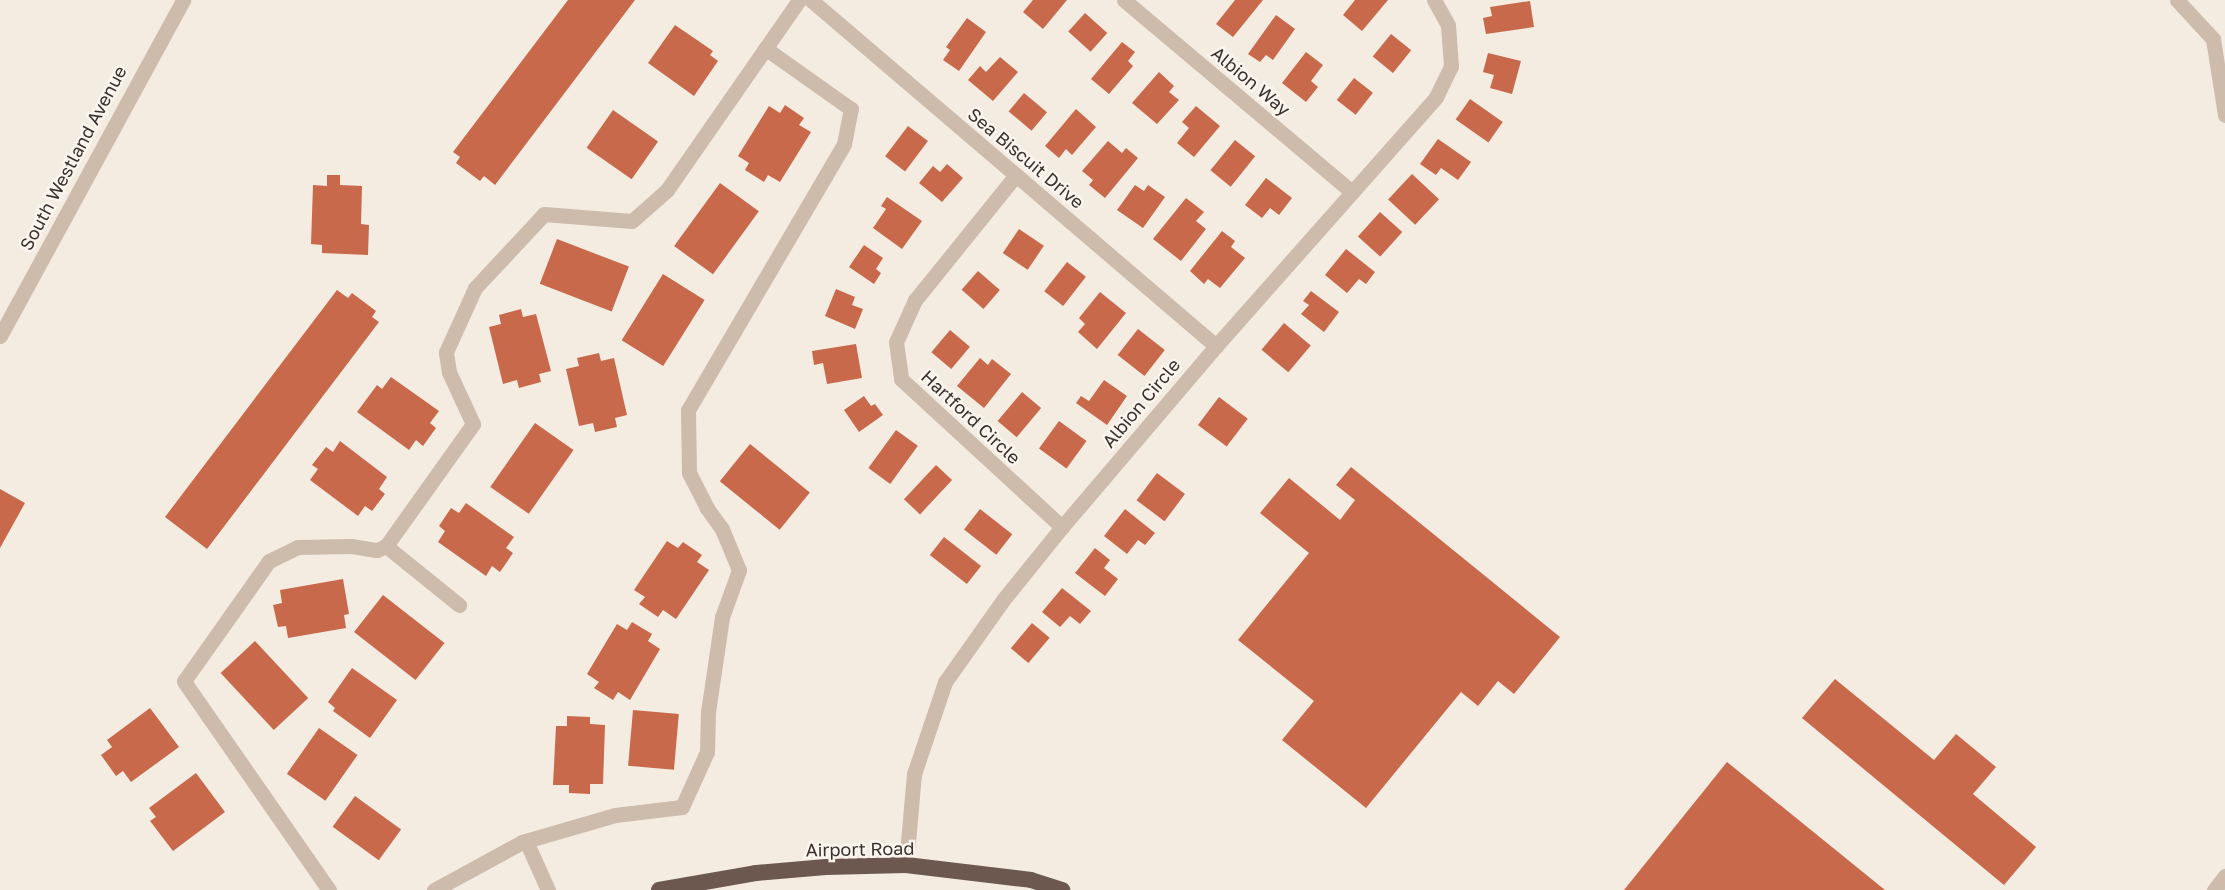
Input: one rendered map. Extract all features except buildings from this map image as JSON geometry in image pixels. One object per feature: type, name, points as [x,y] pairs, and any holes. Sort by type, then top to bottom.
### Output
[{"type":"highway","name":"Airport Road","points":[[658,890],[756,873],[826,867],[906,865],[1031,880],[1062,890]]},
{"type":"street","name":"South Westland Avenue","points":[[0,336],[183,0]]},
{"type":"street","points":[[329,890],[184,681],[269,561],[298,547],[351,546],[377,550],[386,546],[473,424],[449,372],[446,352],[475,288],[544,214],[632,221],[667,190],[798,0]]},
{"type":"street","name":"Sea Biscuit Drive","points":[[811,0],[1216,346]]},
{"type":"street","name":"Albion Way","points":[[1124,0],[1352,192]]},
{"type":"street","name":"Albion Circle","points":[[906,865],[914,774],[945,682],[1003,600],[1062,527],[1216,346],[1436,98],[1451,66],[1448,25],[1434,0]]},
{"type":"street","points":[[2177,0],[2213,39],[2225,115]]},
{"type":"street","points":[[434,890],[526,841],[615,814],[682,807],[707,752],[708,712],[722,617],[739,570],[722,529],[689,473],[688,410],[844,144],[851,109],[765,48]]},
{"type":"street","name":"Hartford Circle","points":[[1016,175],[915,300],[896,342],[901,380],[1062,527]]},
{"type":"street","points":[[386,546],[459,605]]},
{"type":"street","points":[[526,841],[548,890]]},
{"type":"street","points":[[2214,890],[2225,876]]}]
